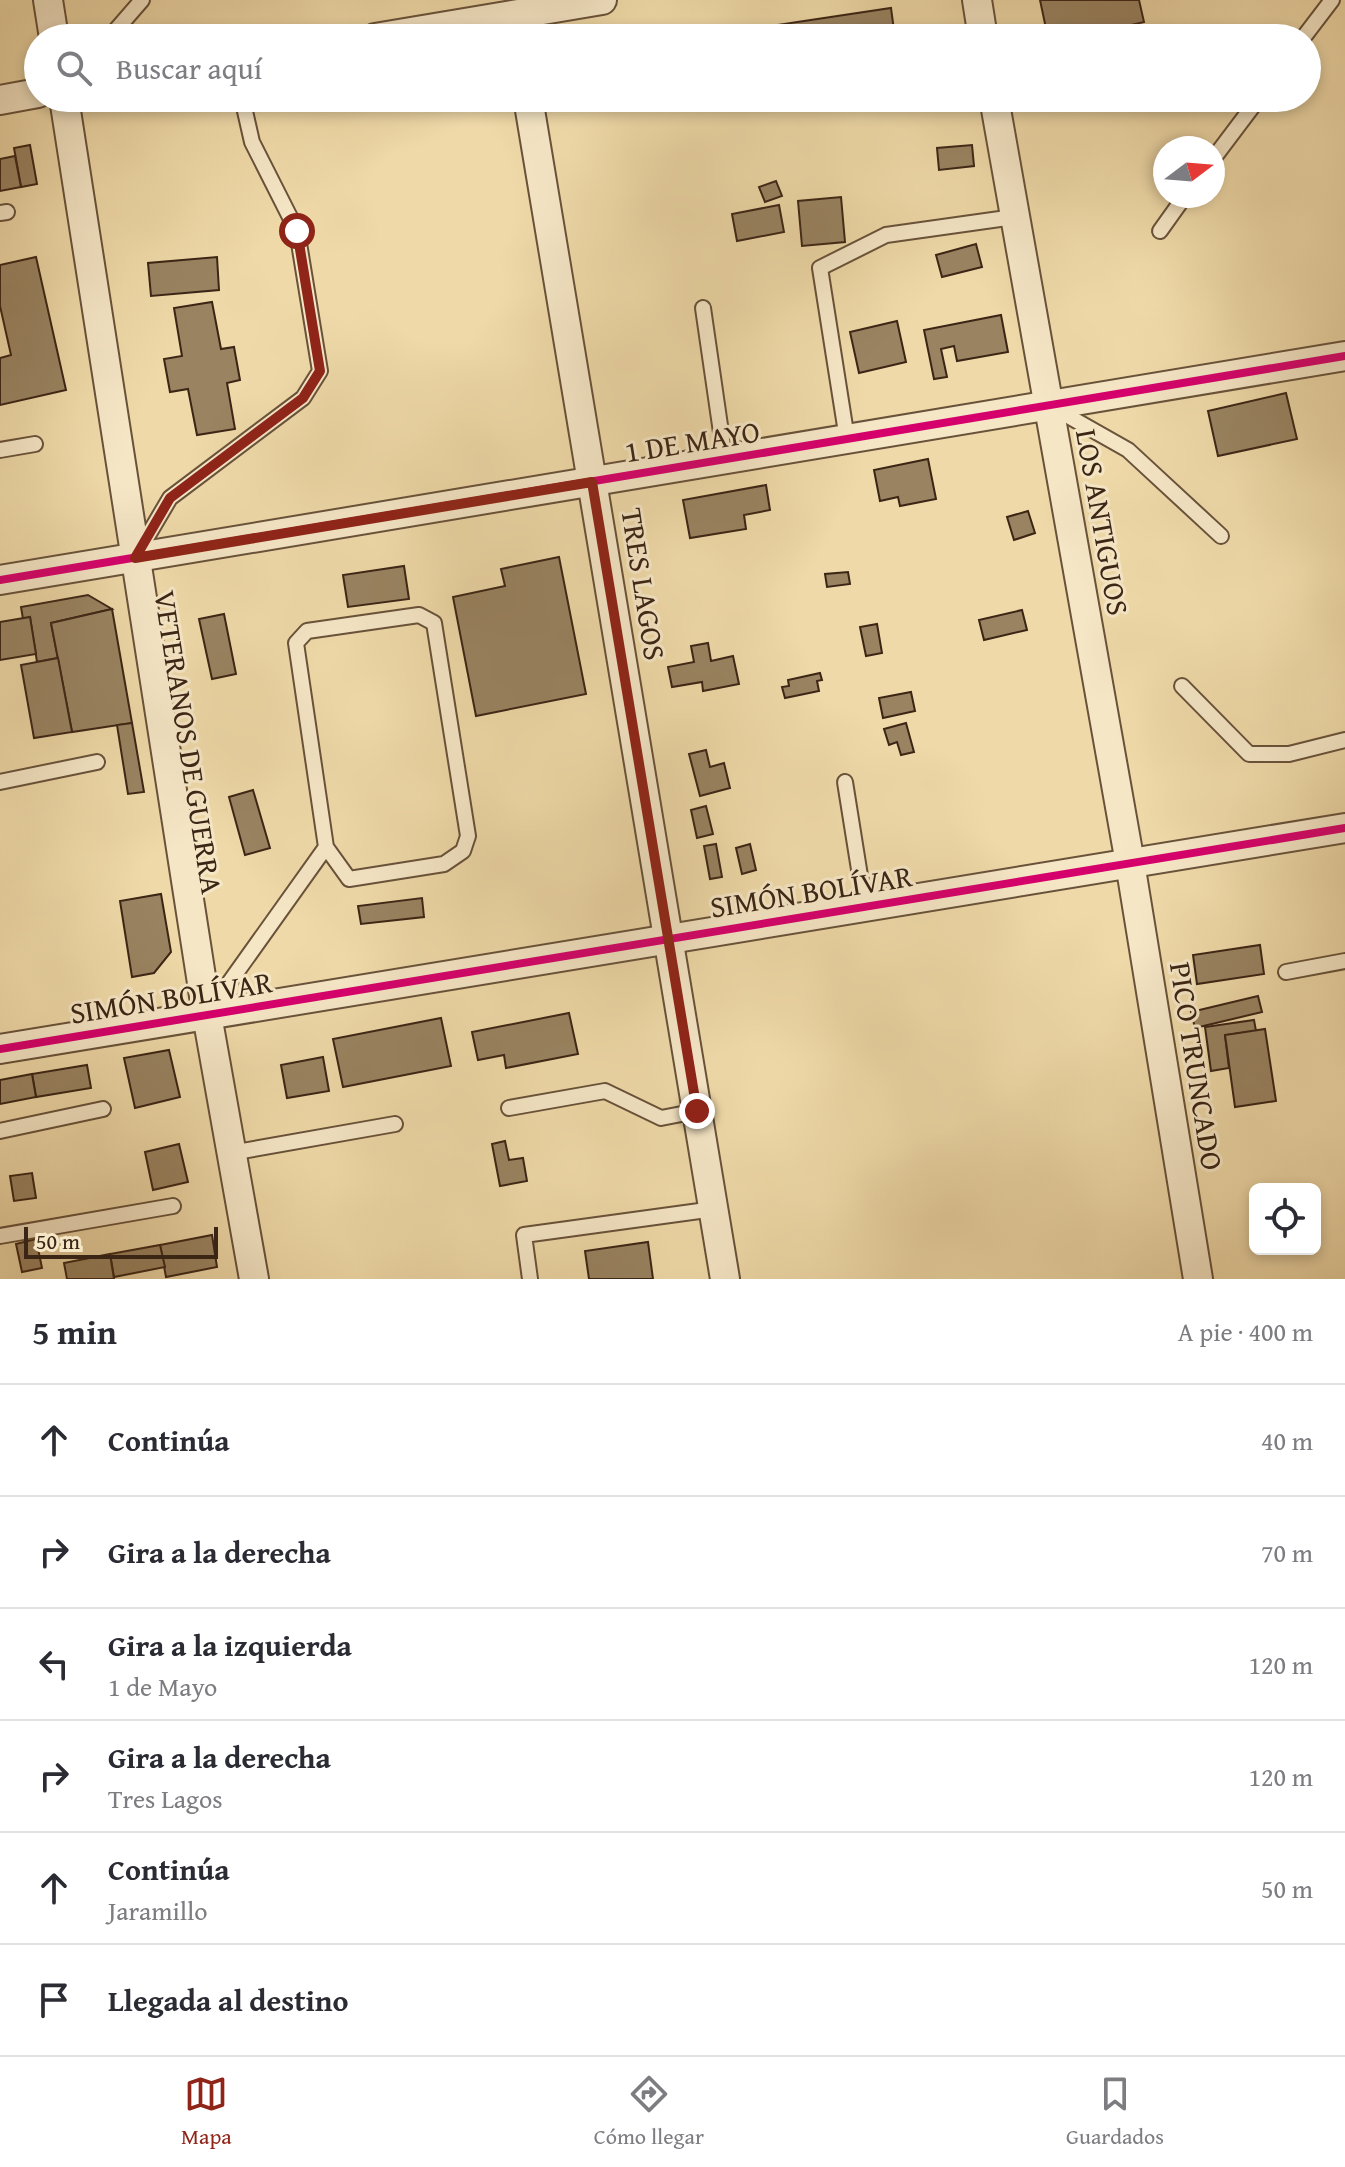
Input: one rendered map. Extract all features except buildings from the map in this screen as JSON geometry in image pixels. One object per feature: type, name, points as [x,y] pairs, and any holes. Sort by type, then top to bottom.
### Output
[{"type":"street","points":[[48,0],[52,24]]},
{"type":"street","points":[[455,24],[602,0]]},
{"type":"street","points":[[977,0],[981,24]]},
{"type":"street","points":[[0,100],[24,96]]},
{"type":"street","name":"VETERANOS DE GUERRA","points":[[66,112],[207,1015],[254,1279]]},
{"type":"street","name":"TRES LAGOS","points":[[530,112],[725,1279]]},
{"type":"street","name":"LOS ANTIGUOS","points":[[996,112],[1130,863]]},
{"type":"street","name":"1 DE MAYO","points":[[0,580],[1345,356]]},
{"type":"street","name":"SIMÓN BOLÍVAR","points":[[0,1049],[1345,828]]},
{"type":"street","name":"PICO TRUNCADO","points":[[1130,863],[1198,1279]]},
{"type":"lane","points":[[121,24],[142,0]]},
{"type":"lane","points":[[1314,24],[1332,0]]},
{"type":"lane","points":[[135,558],[170,498],[303,398],[320,371],[297,231],[252,142],[245,112]]},
{"type":"lane","points":[[1225,143],[1248,112]]},
{"type":"lane","points":[[1160,231],[1176,208]]},
{"type":"lane","points":[[847,439],[820,268],[886,235],[1014,217]]},
{"type":"lane","points":[[703,308],[725,460]]},
{"type":"lane","points":[[1048,405],[1128,450],[1221,536]]},
{"type":"lane","points":[[0,450],[35,444]]},
{"type":"lane","points":[[207,1015],[326,847],[296,643],[307,631],[419,615],[434,623],[468,836],[463,851],[444,864],[349,879],[326,847]]},
{"type":"lane","points":[[1182,686],[1249,754],[1289,754],[1345,740]]},
{"type":"lane","points":[[0,782],[97,762]]},
{"type":"lane","points":[[845,782],[865,907]]},
{"type":"lane","points":[[1286,972],[1345,961]]},
{"type":"lane","points":[[509,1108],[605,1091],[661,1118],[697,1111]]},
{"type":"lane","points":[[0,1131],[103,1109]]},
{"type":"lane","points":[[231,1153],[395,1124]]},
{"type":"lane","points":[[0,1236],[173,1206]]},
{"type":"lane","points":[[530,1279],[524,1235],[714,1209]]},
{"type":"cycle path","points":[[0,580],[1345,356]]},
{"type":"cycle path","points":[[0,1049],[1345,828]]},
{"type":"route","points":[[297,231],[320,371],[303,398],[170,498],[135,558],[592,482],[697,1111]]}]
